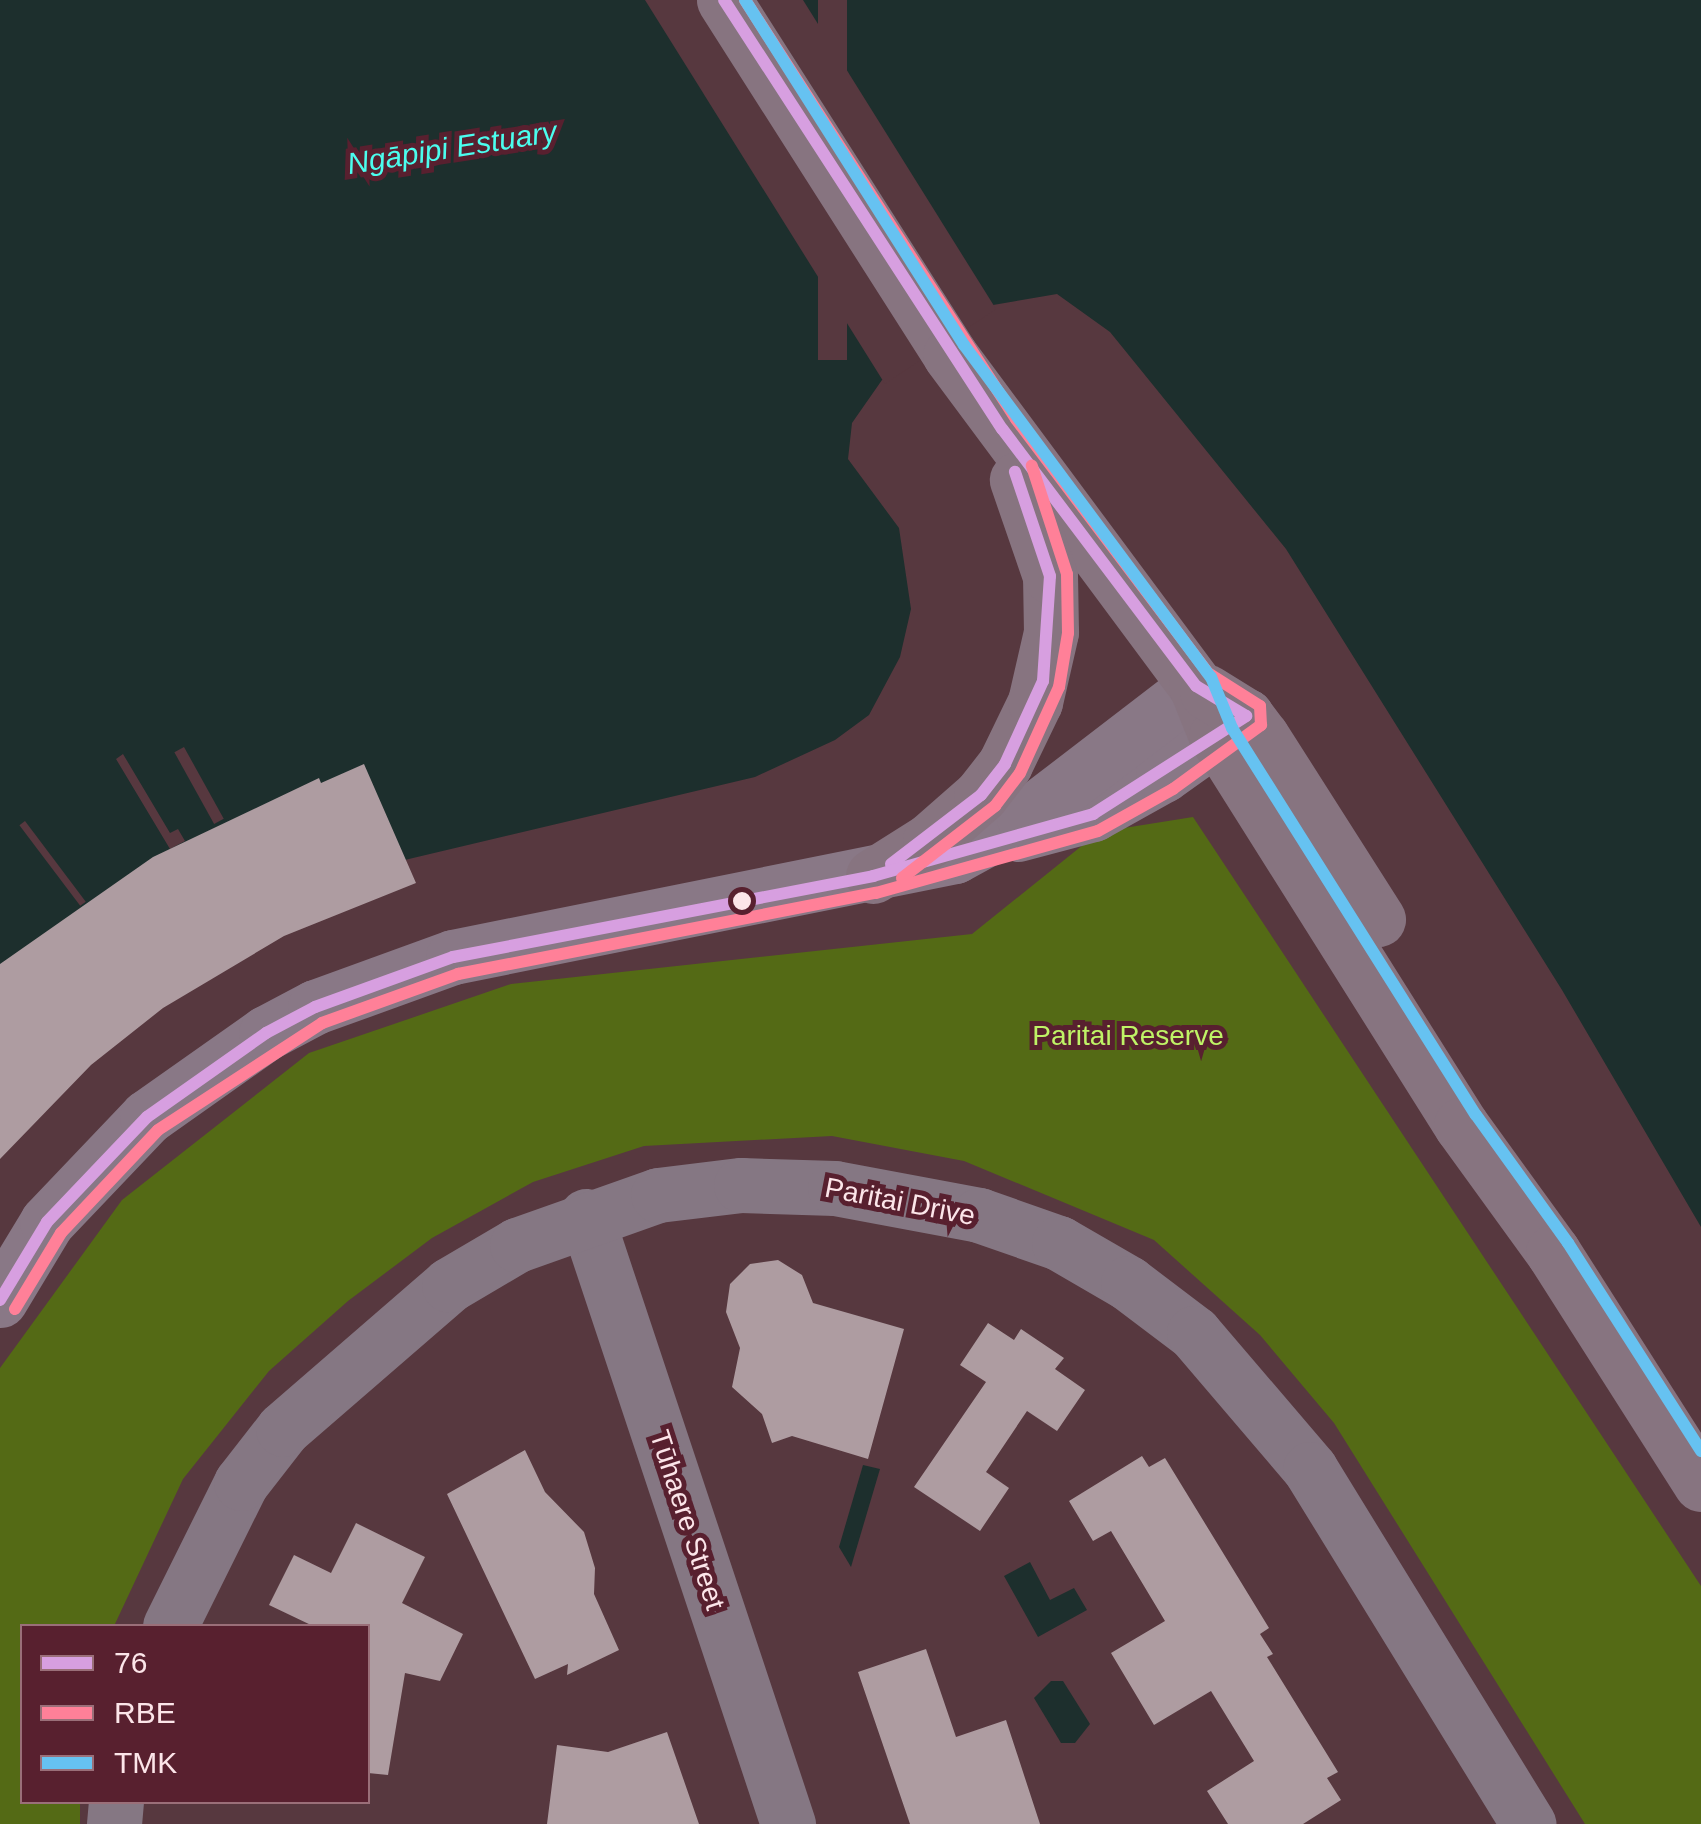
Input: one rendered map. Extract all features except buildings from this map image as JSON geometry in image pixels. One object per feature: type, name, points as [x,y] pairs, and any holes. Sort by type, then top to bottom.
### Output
[{"type":"main road","points":[[724,0],[1002,429],[1196,686],[1231,726],[1461,1124],[1553,1252],[1701,1484]]},
{"type":"main road","points":[[873,876],[930,840],[981,795],[1005,764],[1043,681],[1051,632],[1050,576],[1002,429]]},
{"type":"main road","points":[[986,842],[1196,686]]},
{"type":"main road","points":[[0,1300],[47,1222],[147,1118],[266,1032],[315,1007],[453,958],[873,876],[1094,814],[1231,726]]},
{"type":"street","name":"Paritai Drive","points":[[171,1624],[242,1483],[308,1403],[449,1285],[586,1216],[692,1189],[835,1188],[979,1215],[1058,1244],[1128,1283],[1194,1333],[1310,1470],[1528,1824]]},
{"type":"street","name":"Tūhaere Street","points":[[586,1216],[788,1824]]},
{"type":"green space","name":"Paritai Reserve","points":[[1193,817],[1701,1586],[1701,1824],[1585,1824],[1334,1423],[1260,1335],[1154,1240],[964,1161],[832,1136],[644,1146],[533,1182],[432,1238],[348,1301],[269,1371],[183,1479],[115,1624],[20,1624],[20,1804],[80,1804],[80,1824],[0,1824],[0,1368],[122,1200],[309,1053],[511,984],[972,934],[1099,832]]},
{"type":"water","name":"Ngāpipi Estuary","points":[[0,0],[1701,0],[1701,1227],[1562,990],[1286,549],[1110,332],[1057,294],[993,305],[882,380],[852,423],[848,459],[899,528],[911,609],[900,657],[869,715],[835,740],[755,777],[333,877],[0,1116]]},
{"type":"water","points":[[863,1465],[880,1469],[851,1567],[839,1547]]},
{"type":"water","points":[[1030,1562],[1050,1600],[1074,1588],[1087,1610],[1038,1637],[1004,1576]]},
{"type":"water","points":[[1051,1681],[1063,1681],[1090,1724],[1075,1743],[1061,1743],[1034,1698]]},
{"type":"pier","points":[[645,0],[803,0],[996,309],[885,384]]},
{"type":"pier","points":[[818,0],[847,0],[847,360],[818,360]]},
{"type":"pier","points":[[184,747],[224,819],[214,824],[174,752]]},
{"type":"pier","points":[[123,754],[170,833],[178,829],[185,841],[170,849],[116,759]]},
{"type":"pier","points":[[25,821],[86,902],[80,906],[19,825]]},
{"type":"transit line","name":"76","points":[[0,1300],[47,1222],[147,1117],[266,1033],[315,1007],[453,957],[873,876],[1093,814],[1246,716],[1196,686],[1002,429],[724,0]]},
{"type":"transit line","name":"RBE","points":[[15,1309],[61,1233],[158,1130],[322,1023],[458,974],[876,893],[1098,831],[1173,789],[1261,725],[1260,706],[1208,673],[1016,419],[745,0]]},
{"type":"transit line","name":"TMK","points":[[745,0],[964,345],[1211,677],[1232,728],[1476,1115],[1568,1243],[1701,1451]]},
{"type":"transit line","name":"RBE","points":[[902,878],[995,806],[1020,773],[1059,687],[1068,633],[1067,574],[1032,466]]},
{"type":"transit line","name":"76","points":[[891,864],[981,795],[1005,764],[1043,681],[1050,576],[1015,472]]}]
